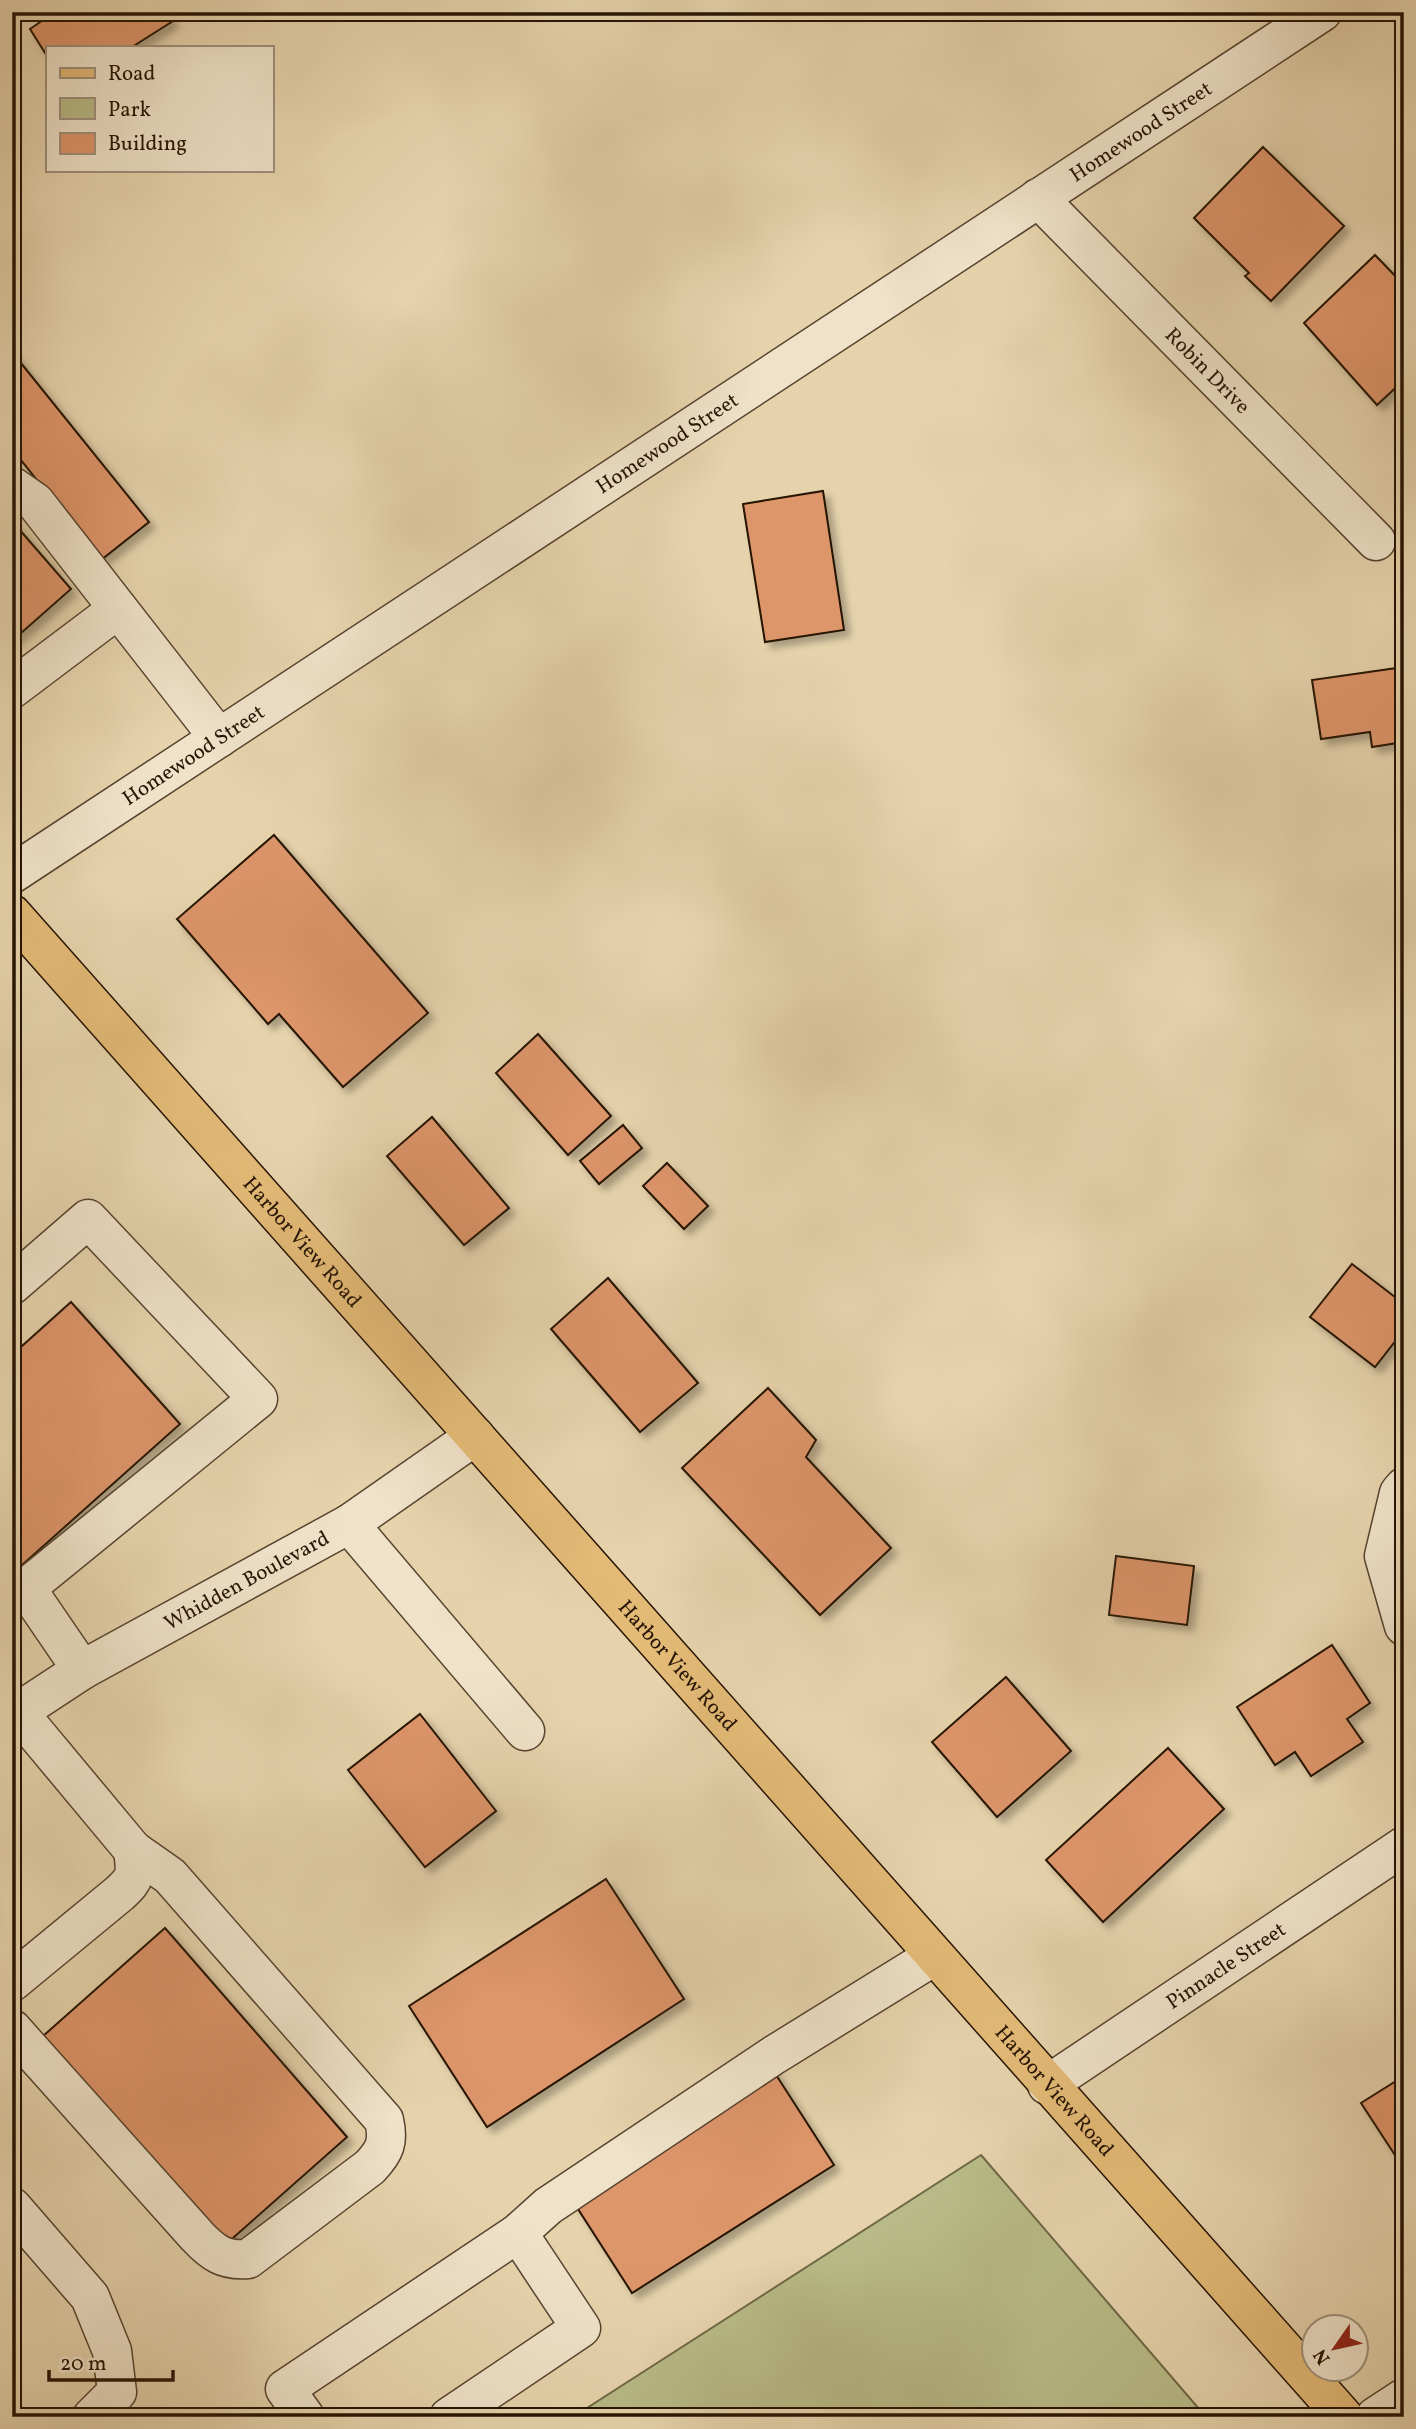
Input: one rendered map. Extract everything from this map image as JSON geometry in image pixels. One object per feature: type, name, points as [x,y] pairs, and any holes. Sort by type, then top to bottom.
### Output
[{"type":"main road","name":"Harbor View Road","points":[[12,914],[1343,2417]]},
{"type":"street","name":"Homewood Street","points":[[12,874],[1322,12]]},
{"type":"street","name":"Robin Drive","points":[[1038,198],[1377,541]]},
{"type":"street","points":[[12,486],[35,502],[219,738]]},
{"type":"street","points":[[12,689],[118,609]]},
{"type":"street","points":[[12,1285],[88,1219],[258,1399],[19,1593],[82,1670]]},
{"type":"street","name":"Whidden Boulevard","points":[[15,1714],[82,1670],[276,1567],[349,1524],[475,1436]]},
{"type":"street","points":[[1404,1487],[1399,1493],[1384,1556],[1404,1626]]},
{"type":"street","points":[[349,1524],[525,1731]]},
{"type":"street","points":[[12,2029],[197,2236],[214,2253],[231,2261],[248,2259],[370,2167],[385,2151],[388,2136],[384,2120],[170,1876],[133,1850],[15,1714]]},
{"type":"street","name":"Pinnacle Street","points":[[1047,2085],[1404,1846]]},
{"type":"street","points":[[12,1982],[134,1880],[136,1870],[133,1850]]},
{"type":"street","points":[[304,2417],[285,2389],[519,2233],[548,2206],[729,2085],[934,1956]]},
{"type":"street","points":[[12,2207],[90,2297],[111,2351],[117,2392],[92,2417]]},
{"type":"street","points":[[449,2417],[581,2328],[519,2233]]},
{"type":"street","points":[[1375,2417],[1404,2398]]},
{"type":"green space","points":[[981,2155],[1206,2417],[573,2417]]},
{"type":"building","points":[[55,12],[167,12],[173,21],[134,46],[46,46],[46,54],[30,29]]},
{"type":"building","points":[[1263,147],[1344,226],[1271,301],[1245,276],[1249,273],[1194,218]]},
{"type":"building","points":[[1375,255],[1404,285],[1404,380],[1377,405],[1304,323]]},
{"type":"building","points":[[12,352],[149,522],[101,560],[12,449]]},
{"type":"building","points":[[823,491],[844,630],[765,642],[743,504]]},
{"type":"building","points":[[12,521],[71,589],[12,641]]},
{"type":"building","points":[[1404,667],[1404,742],[1372,747],[1370,732],[1321,739],[1312,680]]},
{"type":"building","points":[[274,835],[428,1013],[343,1087],[279,1014],[268,1024],[177,919]]},
{"type":"building","points":[[538,1034],[611,1116],[568,1155],[496,1073]]},
{"type":"building","points":[[432,1117],[509,1208],[464,1245],[387,1156]]},
{"type":"building","points":[[623,1125],[642,1148],[599,1184],[580,1161]]},
{"type":"building","points":[[667,1163],[708,1206],[684,1229],[643,1186]]},
{"type":"building","points":[[1352,1264],[1404,1304],[1404,1330],[1375,1367],[1310,1317]]},
{"type":"building","points":[[608,1278],[698,1383],[640,1432],[551,1329]]},
{"type":"building","points":[[71,1302],[180,1424],[12,1574],[12,1355]]},
{"type":"building","points":[[768,1388],[816,1440],[806,1457],[891,1548],[820,1615],[682,1468]]},
{"type":"building","points":[[1116,1556],[1194,1566],[1187,1625],[1109,1615]]},
{"type":"building","points":[[1332,1645],[1370,1703],[1347,1719],[1363,1742],[1311,1776],[1295,1752],[1275,1765],[1237,1707]]},
{"type":"building","points":[[1006,1677],[1071,1751],[997,1817],[932,1742]]},
{"type":"building","points":[[420,1714],[496,1811],[425,1867],[348,1770]]},
{"type":"building","points":[[1168,1748],[1224,1809],[1103,1922],[1046,1860]]},
{"type":"building","points":[[606,1879],[684,1999],[487,2127],[409,2006]]},
{"type":"building","points":[[165,1928],[347,2137],[225,2245],[43,2036]]},
{"type":"building","points":[[771,2067],[834,2165],[632,2293],[569,2195]]},
{"type":"building","points":[[1404,2076],[1404,2169],[1361,2103]]}]
